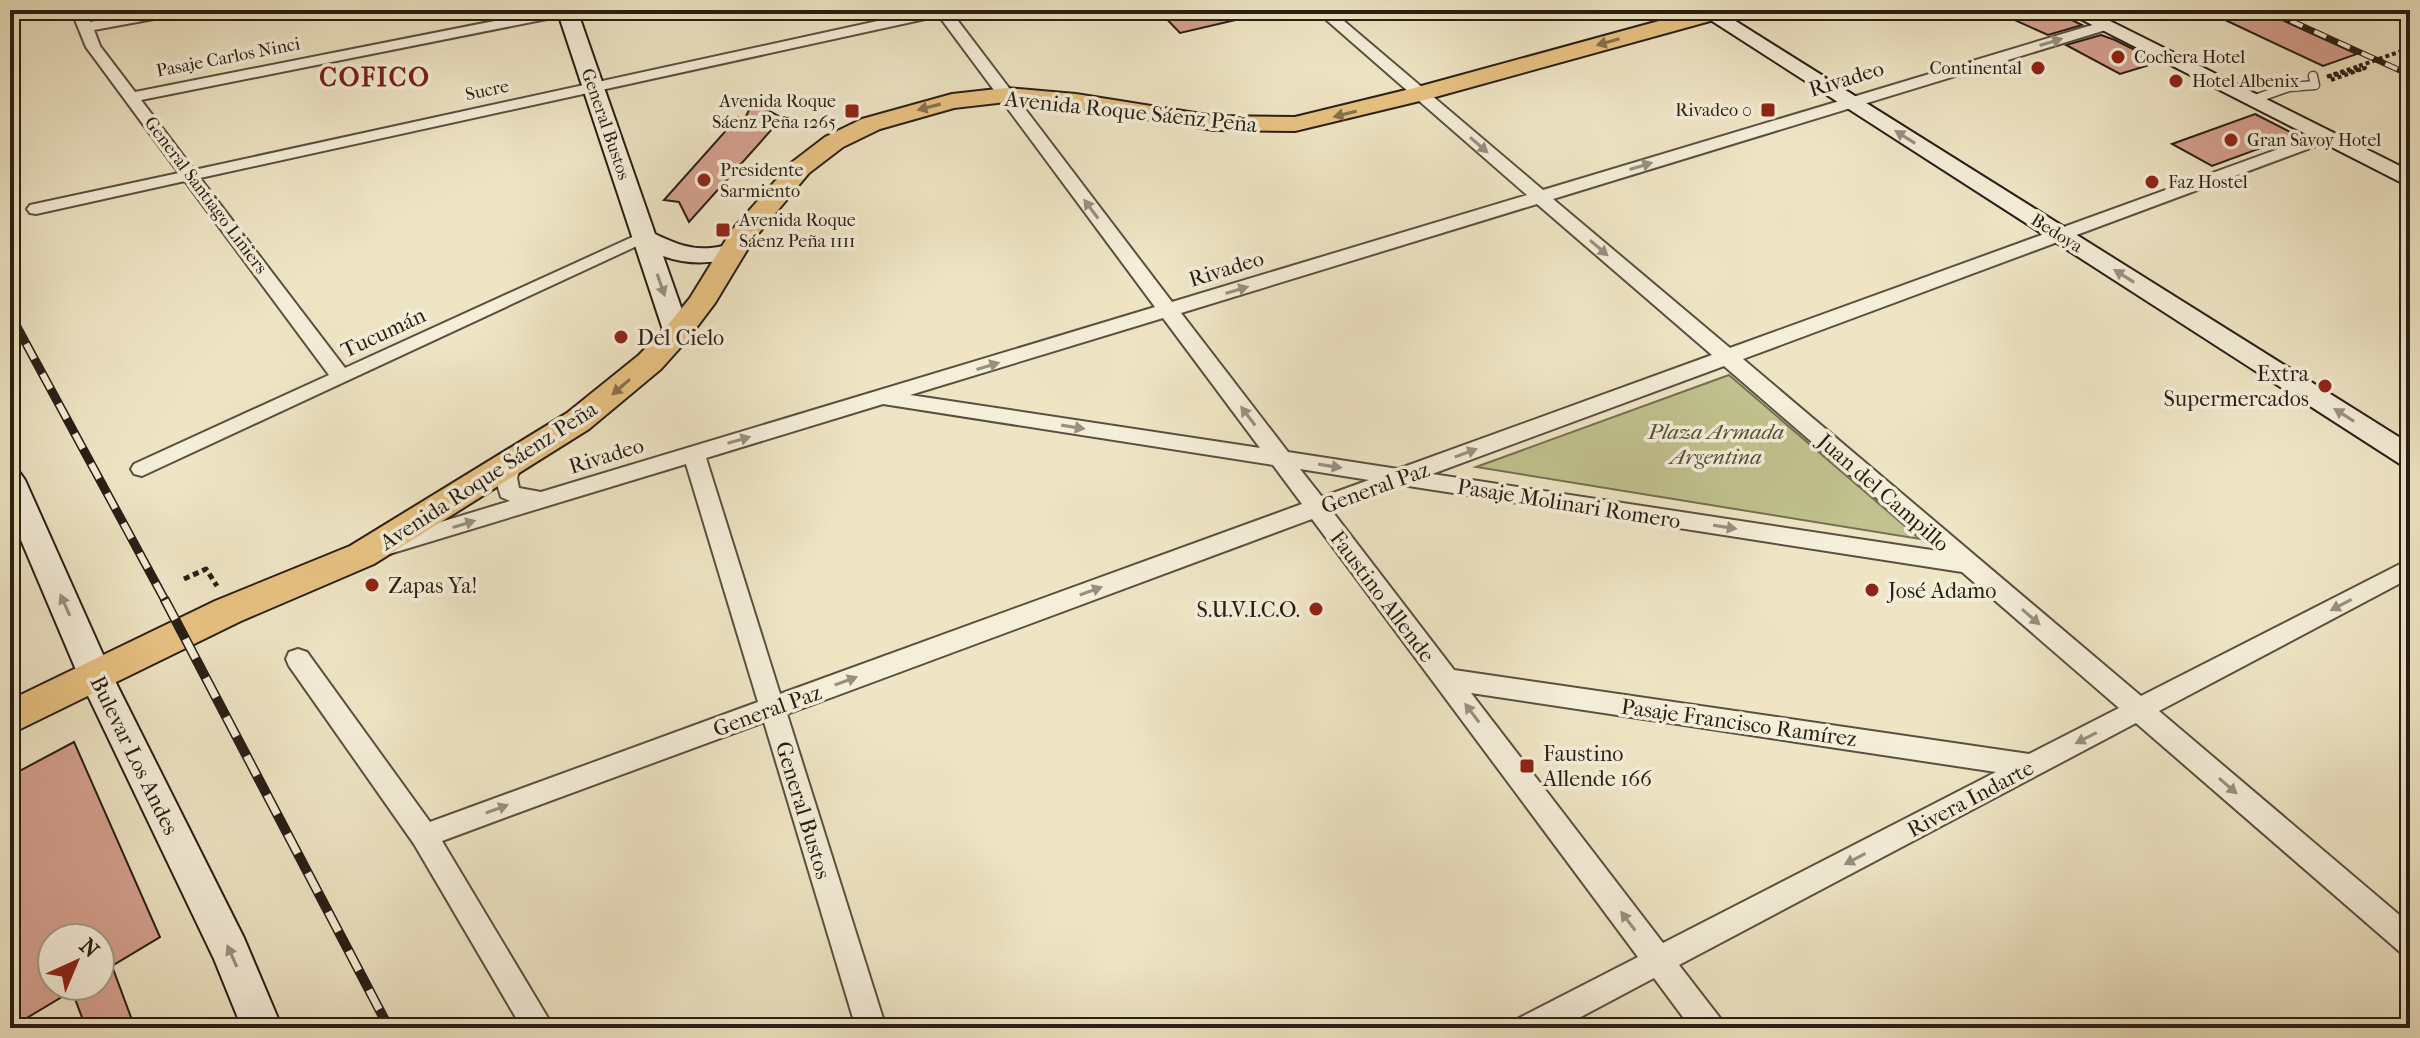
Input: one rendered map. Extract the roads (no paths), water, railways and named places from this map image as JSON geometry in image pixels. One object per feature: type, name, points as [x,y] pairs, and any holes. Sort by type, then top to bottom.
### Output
[{"type":"main road","name":"General Bustos","points":[[567,10],[677,333]]},
{"type":"main road","points":[[2073,10],[2410,180]]},
{"type":"main road","name":"Avenida Roque Sáenz Peña","points":[[13,710],[96,677],[228,611],[362,555],[510,465],[613,394],[677,333],[701,303],[767,203],[800,168],[834,142],[871,124],[952,101],[1006,95],[1076,101],[1214,123],[1271,125],[1327,118],[1713,11]]},
{"type":"main road","name":"Bedoya","points":[[1713,11],[1850,102],[2410,457]]},
{"type":"main road","points":[[645,238],[677,255],[691,257],[734,251]]},
{"type":"main road","name":"Bulevar Los Andes","points":[[10,480],[96,677],[230,951],[262,1028]]},
{"type":"street","name":"General Santiago Liniers","points":[[78,10],[93,47],[341,377]]},
{"type":"street","points":[[83,28],[181,10]]},
{"type":"street","name":"Pasaje Carlos Ninci","points":[[132,97],[567,10]]},
{"type":"street","name":"Sucre","points":[[36,209],[944,10]]},
{"type":"street","name":"Faustino Allende","points":[[944,10],[1709,1028]]},
{"type":"street","name":"Juan del Campillo","points":[[1322,10],[2410,942]]},
{"type":"street","name":"Rivadeo","points":[[362,555],[2104,26]]},
{"type":"street","name":"General Paz","points":[[424,836],[2326,137]]},
{"type":"street","name":"Tucumán","points":[[142,469],[645,238]]},
{"type":"street","name":"Pasaje Molinari Romero","points":[[885,398],[1969,564]]},
{"type":"street","name":"General Bustos","points":[[694,454],[871,1028]]},
{"type":"street","points":[[510,465],[506,478],[509,492],[524,499],[546,499]]},
{"type":"street","name":"Rivera Indarte","points":[[1530,1028],[2410,568]]},
{"type":"street","points":[[298,659],[424,836],[539,1028]]},
{"type":"street","name":"Pasaje Francisco Ramírez","points":[[1446,679],[2032,766]]},
{"type":"lane","points":[[2252,100],[2314,80]]},
{"type":"railway","points":[[2267,10],[2410,75]]},
{"type":"railway","points":[[10,314],[166,602]]},
{"type":"railway","points":[[165,600],[389,1028]]},
{"type":"place","name":"Cochera Hotel","points":[[2118,57]]},
{"type":"place","name":"Continental","points":[[2038,68]]},
{"type":"place","name":"Hotel Albenix","points":[[2176,81]]},
{"type":"place","name":"Rivadeo 0","points":[[1768,110]]},
{"type":"place","name":"Avenida Roque Sáenz Peña 1265","points":[[852,111]]},
{"type":"place","name":"Gran Savoy Hotel","points":[[2231,140]]},
{"type":"place","name":"Presidente Sarmiento","points":[[704,180]]},
{"type":"place","name":"Faz Hostel","points":[[2152,182]]},
{"type":"place","name":"Avenida Roque Sáenz Peña 1111","points":[[723,230]]},
{"type":"place","name":"Del Cielo","points":[[621,337]]},
{"type":"place","name":"Extra Supermercados","points":[[2325,386]]},
{"type":"place","name":"Zapas Ya!","points":[[372,585]]},
{"type":"place","name":"José Adamo","points":[[1872,590]]},
{"type":"place","name":"S.U.V.I.C.O.","points":[[1316,609]]},
{"type":"place","name":"Faustino Allende 166","points":[[1527,766]]},
{"type":"district","name":"COFICO","points":[[375,77]]},
{"type":"park label","name":"Plaza Armada Argentina","points":[[1716,444]]}]
